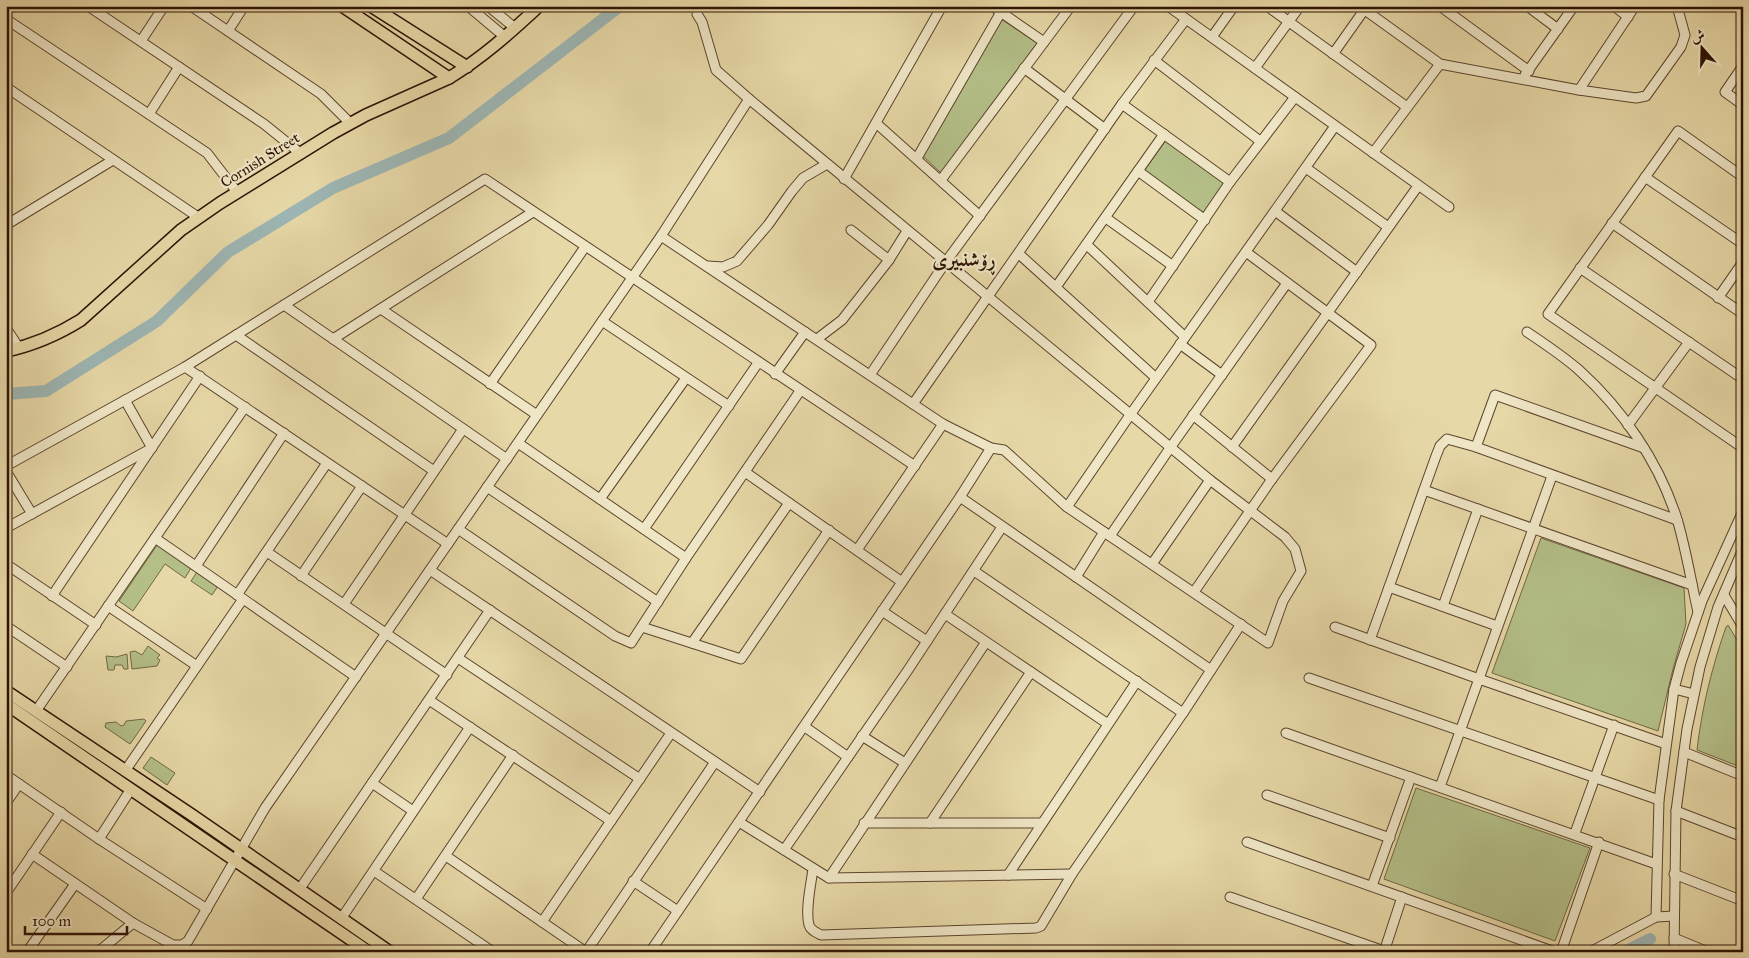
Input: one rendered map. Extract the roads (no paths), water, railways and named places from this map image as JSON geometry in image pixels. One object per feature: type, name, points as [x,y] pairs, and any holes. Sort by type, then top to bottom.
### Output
[{"type":"main road","points":[[342,6],[448,78]]},
{"type":"main road","points":[[371,6],[467,67]]},
{"type":"main road","name":"Cornish Street","points":[[6,351],[40,341],[61,332],[81,320],[198,217],[350,123],[448,78],[467,67],[505,37],[539,6]]},
{"type":"main road","points":[[6,691],[125,770],[390,952]]},
{"type":"main road","points":[[8,709],[130,789],[369,952]]},
{"type":"street","points":[[6,13],[10,6]]},
{"type":"street","points":[[88,6],[264,124],[300,153]]},
{"type":"street","points":[[141,41],[164,6]]},
{"type":"street","points":[[191,6],[321,94],[350,123]]},
{"type":"street","points":[[228,31],[244,6]]},
{"type":"street","points":[[468,6],[505,37]]},
{"type":"street","points":[[488,6],[515,28]]},
{"type":"street","points":[[844,179],[942,6]]},
{"type":"street","points":[[992,6],[1044,42]]},
{"type":"street","points":[[940,180],[1071,6]]},
{"type":"street","points":[[870,375],[945,263],[1134,6]]},
{"type":"street","points":[[1168,6],[1449,207]]},
{"type":"street","points":[[1212,37],[1234,6]]},
{"type":"street","points":[[1267,6],[1407,107]]},
{"type":"street","points":[[1255,68],[1300,6]]},
{"type":"street","points":[[1440,6],[1529,71]]},
{"type":"street","points":[[1527,6],[1558,29]]},
{"type":"street","points":[[1522,80],[1574,6]]},
{"type":"street","points":[[1614,6],[1628,17]]},
{"type":"street","points":[[1579,90],[1635,6]]},
{"type":"street","points":[[1333,54],[1366,8],[1440,64],[1579,90],[1636,98],[1646,96],[1681,47],[1685,35],[1677,6]]},
{"type":"street","points":[[916,158],[1001,12]]},
{"type":"street","points":[[661,236],[943,424],[991,448],[1004,450],[1067,507],[1268,643],[1283,601],[1301,571],[1295,549],[1285,537],[1170,448],[987,298],[716,70],[702,22],[697,14]]},
{"type":"street","points":[[492,28],[499,25],[501,18]]},
{"type":"street","points":[[6,19],[206,153],[237,192]]},
{"type":"street","points":[[913,404],[1122,104],[1186,19]]},
{"type":"street","points":[[1154,60],[1260,140]]},
{"type":"street","points":[[1373,153],[1440,64]]},
{"type":"street","points":[[1743,66],[1724,92],[1743,105]]},
{"type":"street","points":[[148,114],[179,67]]},
{"type":"street","points":[[1024,68],[1105,129]]},
{"type":"street","points":[[6,87],[198,217]]},
{"type":"street","points":[[1148,302],[1230,182],[1294,97]]},
{"type":"street","points":[[32,854],[133,923],[173,945],[182,945],[188,941],[265,808],[661,236],[749,99]]},
{"type":"street","points":[[1122,104],[1230,182]]},
{"type":"street","points":[[876,122],[980,216]]},
{"type":"street","points":[[1067,507],[1182,340],[1335,126]]},
{"type":"street","points":[[1743,177],[1678,131],[1548,314],[1743,448]]},
{"type":"street","points":[[1056,287],[1164,134]]},
{"type":"street","points":[[6,225],[113,160]]},
{"type":"street","points":[[708,266],[723,267],[737,261],[768,225],[803,178],[827,164]]},
{"type":"street","points":[[1306,168],[1388,227]]},
{"type":"street","points":[[1138,171],[1205,220]]},
{"type":"street","points":[[1645,177],[1743,244]]},
{"type":"street","points":[[6,466],[185,367],[485,179],[914,466]]},
{"type":"street","points":[[1232,447],[1418,186]]},
{"type":"street","points":[[1275,211],[1357,272]]},
{"type":"street","points":[[333,339],[534,212]]},
{"type":"street","points":[[1106,218],[1174,266]]},
{"type":"street","points":[[1612,223],[1743,314]]},
{"type":"street","points":[[851,230],[888,260]]},
{"type":"street","points":[[817,339],[842,320],[888,260],[907,231]]},
{"type":"street","points":[[1087,245],[1148,302],[1182,340],[1222,375]]},
{"type":"street","points":[[490,384],[585,246]]},
{"type":"street","points":[[1194,592],[1272,479],[1371,345],[1246,252]]},
{"type":"street","points":[[1019,254],[1156,378]]},
{"type":"street","points":[[1718,298],[1743,262]]},
{"type":"street","points":[[1580,268],[1743,379]]},
{"type":"street","points":[[1076,577],[1287,283]]},
{"type":"street","points":[[284,305],[507,459]]},
{"type":"street","points":[[380,309],[537,415]]},
{"type":"street","points":[[602,321],[729,406]]},
{"type":"street","points":[[6,328],[19,348]]},
{"type":"street","points":[[775,374],[805,332]]},
{"type":"street","points":[[1528,332],[1578,369],[1599,389],[1644,448],[1677,520],[1698,614]]},
{"type":"street","points":[[236,335],[434,471]]},
{"type":"street","points":[[1628,425],[1689,342]]},
{"type":"street","points":[[644,529],[758,363]]},
{"type":"street","points":[[185,367],[448,544]]},
{"type":"street","points":[[52,596],[200,376]]},
{"type":"street","points":[[600,499],[686,378]]},
{"type":"street","points":[[458,530],[615,636],[631,643],[686,558],[800,391]]},
{"type":"street","points":[[1476,447],[1495,395],[1644,448]]},
{"type":"street","points":[[126,400],[152,448]]},
{"type":"street","points":[[36,711],[245,407]]},
{"type":"street","points":[[1193,416],[1272,479]]},
{"type":"street","points":[[857,550],[943,424]]},
{"type":"street","points":[[344,604],[463,429]]},
{"type":"street","points":[[196,566],[284,433]]},
{"type":"street","points":[[1370,640],[1436,456],[1444,441],[1450,439],[1476,447],[1677,520]]},
{"type":"street","points":[[518,443],[686,558]]},
{"type":"street","points":[[6,528],[152,448]]},
{"type":"street","points":[[650,952],[805,727],[991,448]]},
{"type":"street","points":[[125,770],[197,666],[266,552],[327,463]]},
{"type":"street","points":[[6,470],[32,514]]},
{"type":"street","points":[[745,472],[902,582]]},
{"type":"street","points":[[1440,787],[1552,476]]},
{"type":"street","points":[[1152,564],[1210,480]]},
{"type":"street","points":[[302,576],[362,486]]},
{"type":"street","points":[[487,488],[658,602]]},
{"type":"street","points":[[1424,490],[1692,585]]},
{"type":"street","points":[[960,497],[1212,670]]},
{"type":"street","points":[[692,643],[789,503]]},
{"type":"street","points":[[1443,606],[1478,509]]},
{"type":"street","points":[[1656,916],[1659,800],[1674,689],[1698,614],[1724,550],[1743,511]]},
{"type":"street","points":[[784,850],[927,641],[1002,527]]},
{"type":"street","points":[[642,628],[741,659],[829,530]]},
{"type":"street","points":[[155,538],[356,676]]},
{"type":"street","points":[[1674,952],[1676,811],[1684,752],[1700,667],[1718,607],[1743,549]]},
{"type":"street","points":[[266,552],[447,675]]},
{"type":"street","points":[[6,564],[96,625]]},
{"type":"street","points":[[430,570],[760,792]]},
{"type":"street","points":[[974,571],[1183,713]]},
{"type":"street","points":[[1389,587],[1498,626]]},
{"type":"street","points":[[1724,595],[1740,614],[1743,627]]},
{"type":"street","points":[[108,606],[197,666]]},
{"type":"street","points":[[299,890],[490,610]]},
{"type":"street","points":[[882,612],[927,641]]},
{"type":"street","points":[[945,614],[1108,724]]},
{"type":"street","points":[[813,869],[809,910],[810,925],[813,931],[821,935],[1036,928],[1043,924],[1072,874],[1183,713],[1241,624]]},
{"type":"street","points":[[6,626],[67,667]]},
{"type":"street","points":[[1335,627],[1666,744]]},
{"type":"street","points":[[829,878],[986,642]]},
{"type":"street","points":[[458,658],[640,779]]},
{"type":"street","points":[[930,823],[1031,672]]},
{"type":"street","points":[[1309,678],[1659,800]]},
{"type":"street","points":[[1008,875],[1137,681]]},
{"type":"street","points":[[1674,689],[1694,694]]},
{"type":"street","points":[[429,700],[611,821]]},
{"type":"street","points":[[1575,834],[1614,725]]},
{"type":"street","points":[[341,919],[470,727]]},
{"type":"street","points":[[805,727],[848,757]]},
{"type":"street","points":[[542,922],[671,733]]},
{"type":"street","points":[[1286,733],[1599,842],[1656,864]]},
{"type":"street","points":[[862,736],[905,763]]},
{"type":"street","points":[[1684,752],[1743,776]]},
{"type":"street","points":[[416,900],[513,755]]},
{"type":"street","points":[[446,856],[586,952],[714,762]]},
{"type":"street","points":[[6,775],[99,839],[207,909]]},
{"type":"street","points":[[1372,886],[1411,777]]},
{"type":"street","points":[[372,783],[413,812]]},
{"type":"street","points":[[6,803],[19,784]]},
{"type":"street","points":[[99,839],[130,789]]},
{"type":"street","points":[[1266,795],[1390,838]]},
{"type":"street","points":[[1676,811],[1743,837]]},
{"type":"street","points":[[6,893],[61,812]]},
{"type":"street","points":[[739,822],[829,878],[1072,874]]},
{"type":"street","points":[[864,823],[1042,823]]},
{"type":"street","points":[[1247,842],[1555,952]]},
{"type":"street","points":[[1561,952],[1599,842]]},
{"type":"street","points":[[374,871],[493,952]]},
{"type":"street","points":[[1674,874],[1743,901]]},
{"type":"street","points":[[633,881],[678,912]]},
{"type":"street","points":[[28,952],[75,884]]},
{"type":"street","points":[[1230,897],[1385,951],[1402,897]]},
{"type":"street","points":[[1590,952],[1656,916],[1674,916]]},
{"type":"street","points":[[98,952],[133,923]]},
{"type":"street","points":[[1674,938],[1708,952]]},
{"type":"waterway","points":[[6,394],[46,391],[157,321],[228,252],[333,188],[449,138],[620,6]]},
{"type":"waterway","points":[[1624,952],[1650,939]]},
{"type":"district","name":"ڕۆشنبیری","points":[[964,259]]}]
